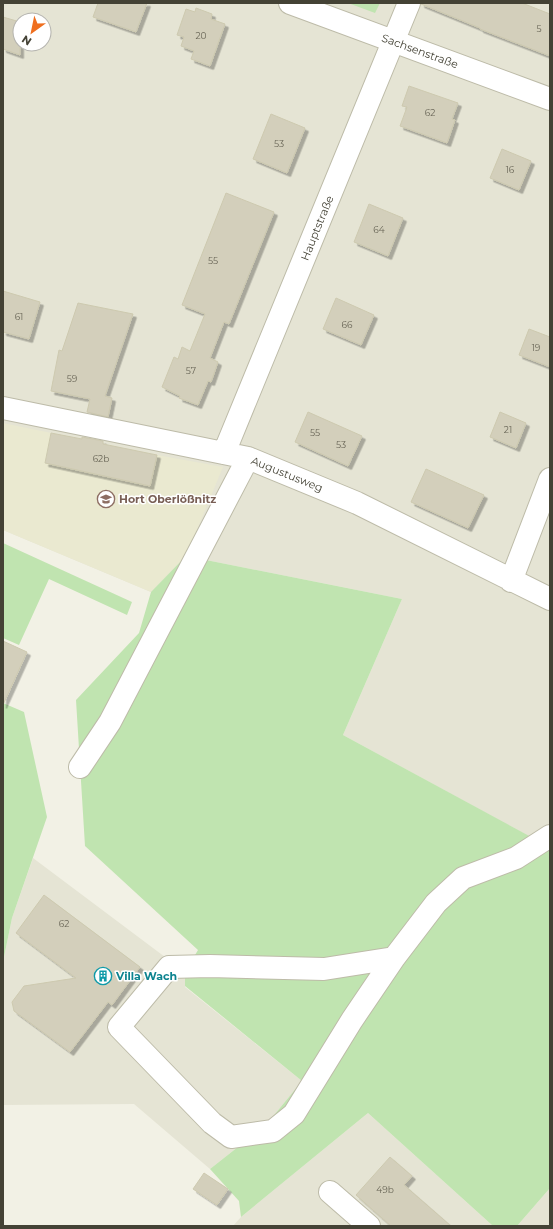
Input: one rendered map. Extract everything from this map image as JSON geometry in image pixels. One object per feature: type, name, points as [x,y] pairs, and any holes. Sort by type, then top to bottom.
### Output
[{"type":"street","name":"Sachsenstraße","points":[[290,3],[550,99]]},
{"type":"street","name":"Hauptstraße","points":[[224,453],[409,3]]},
{"type":"street","name":"Augustusweg","points":[[3,408],[248,458],[357,503],[435,541],[511,581],[550,599]]},
{"type":"street","points":[[80,767],[110,722],[248,458]]},
{"type":"street","points":[[511,581],[550,479]]},
{"type":"street","points":[[394,958],[324,969],[210,966],[169,967],[119,1027],[212,1124],[231,1137],[273,1131],[294,1114],[352,1020],[394,958],[436,903],[463,878],[516,858],[550,836]]},
{"type":"street","points":[[330,1192],[369,1226]]},
{"type":"shaded area","points":[[3,3],[550,3],[550,830],[534,839],[343,735],[402,599],[186,556],[151,592],[3,530]]},
{"type":"shaded area","name":"Hort Oberlößnitz","points":[[3,423],[223,467],[186,556],[151,592],[3,530]]},
{"type":"shaded area","points":[[33,858],[185,972],[185,987],[302,1081],[266,1125],[210,1169],[134,1104],[3,1105],[3,962],[12,918]]},
{"type":"shaded area","points":[[368,1113],[493,1226],[233,1226],[241,1217]]},
{"type":"shaded area","points":[[550,1188],[550,1226],[517,1226]]},
{"type":"green space","points":[[348,3],[380,3],[375,13]]},
{"type":"green space","points":[[3,543],[132,602],[127,615],[49,579],[19,645],[3,638]]},
{"type":"green space","points":[[186,556],[402,599],[343,735],[533,838],[550,830],[550,1188],[517,1226],[493,1226],[368,1113],[241,1217],[239,1201],[210,1169],[266,1125],[302,1081],[185,986],[185,972],[198,950],[85,846],[76,700],[139,633],[151,592]]},
{"type":"green space","points":[[3,703],[24,712],[47,817],[12,918],[3,962]]},
{"type":"building","points":[[98,3],[147,3],[136,32],[93,17]]},
{"type":"building","points":[[421,3],[522,3],[550,14],[550,56],[480,29]]},
{"type":"building","points":[[196,8],[212,14],[211,19],[225,24],[210,66],[191,59],[194,51],[181,46],[184,37],[177,35],[186,9],[195,12]]},
{"type":"building","points":[[3,17],[12,20],[12,52],[20,52],[20,55],[3,49]]},
{"type":"building","points":[[409,86],[458,103],[452,119],[455,120],[447,143],[400,126],[407,107],[402,106]]},
{"type":"building","points":[[271,114],[305,128],[287,173],[253,159]]},
{"type":"building","points":[[502,149],[531,161],[519,190],[490,178]]},
{"type":"building","points":[[226,193],[274,212],[229,324],[224,322],[210,358],[218,362],[211,382],[208,381],[198,405],[179,398],[180,396],[162,387],[174,357],[178,359],[182,347],[190,351],[205,314],[182,305]]},
{"type":"building","points":[[369,204],[403,218],[388,256],[354,242]]},
{"type":"building","points":[[3,291],[40,302],[29,339],[3,332]]},
{"type":"building","points":[[336,298],[374,315],[361,345],[323,329]]},
{"type":"building","points":[[78,303],[133,314],[105,396],[112,398],[108,417],[87,412],[90,399],[51,391],[59,350],[62,351]]},
{"type":"building","points":[[529,329],[550,337],[550,367],[519,355]]},
{"type":"building","points":[[308,412],[362,436],[348,466],[295,442]]},
{"type":"building","points":[[500,412],[526,423],[516,448],[490,437]]},
{"type":"building","points":[[51,433],[82,439],[82,437],[103,441],[103,444],[157,455],[150,486],[45,463]]},
{"type":"building","points":[[426,469],[484,495],[468,528],[411,502]]},
{"type":"building","points":[[3,641],[27,652],[3,705]]},
{"type":"building","name":"Villa Wach","points":[[44,895],[140,967],[112,1005],[108,1002],[70,1052],[14,1011],[12,1002],[24,986],[76,978],[16,933]]},
{"type":"building","points":[[390,1157],[412,1176],[404,1185],[451,1226],[391,1226],[356,1195]]},
{"type":"building","points":[[204,1173],[228,1189],[217,1205],[193,1189]]},
{"type":"place","name":"Hort Oberlößnitz","points":[[106,499]]},
{"type":"place","name":"Villa Wach","points":[[103,976]]}]
